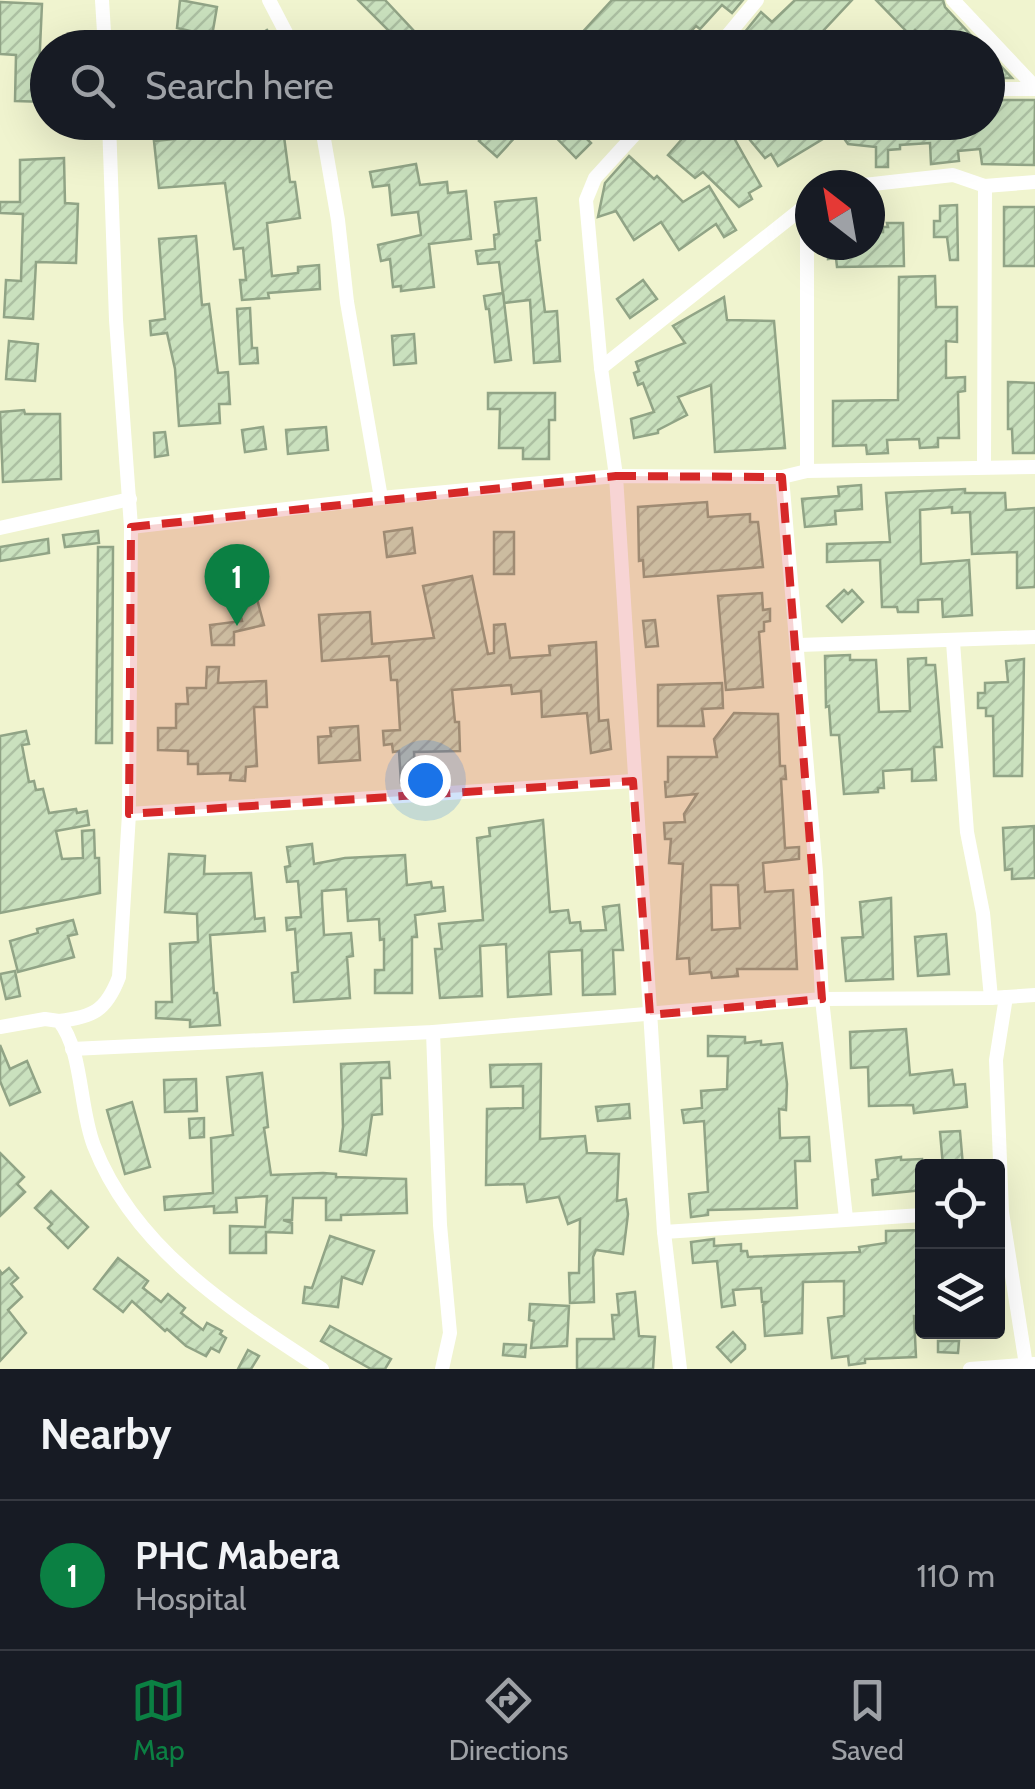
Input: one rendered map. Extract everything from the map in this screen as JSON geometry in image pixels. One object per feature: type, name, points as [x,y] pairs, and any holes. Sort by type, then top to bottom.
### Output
[{"type":"street","points":[[102,0],[104,30]]},
{"type":"street","points":[[269,0],[285,30]]},
{"type":"street","points":[[733,30],[757,0]]},
{"type":"street","points":[[953,0],[981,30]]},
{"type":"street","points":[[1005,56],[1035,88]]},
{"type":"street","points":[[1005,89],[1035,88]]},
{"type":"street","points":[[0,1027],[45,1019],[85,1018],[112,995],[119,977],[129,814],[130,499],[116,320],[109,140]]},
{"type":"street","points":[[323,140],[381,498]]},
{"type":"street","points":[[630,140],[595,178],[586,200],[601,368],[616,476],[664,1232],[680,1369]]},
{"type":"street","points":[[885,183],[953,175],[985,186],[1035,182]]},
{"type":"street","points":[[984,466],[985,186]]},
{"type":"street","points":[[601,368],[795,213]]},
{"type":"street","points":[[808,260],[808,472]]},
{"type":"street","points":[[130,527],[616,476],[782,476],[808,472],[1035,467]]},
{"type":"street","points":[[782,476],[816,872],[822,998],[846,1218]]},
{"type":"street","points":[[0,528],[130,499]]},
{"type":"street","points":[[798,645],[1035,637]]},
{"type":"street","points":[[954,642],[967,832],[998,998],[999,1159]]},
{"type":"street","points":[[129,814],[633,781]]},
{"type":"street","points":[[72,1049],[433,1032],[822,998],[1035,995]]},
{"type":"street","points":[[58,1021],[72,1049],[86,1122],[96,1151],[144,1229],[175,1264],[222,1302],[322,1369]]},
{"type":"street","points":[[433,1032],[440,1225],[450,1332],[442,1369]]},
{"type":"street","points":[[664,1232],[915,1215]]},
{"type":"street","points":[[970,1369],[1030,1364],[1005,1237]]},
{"type":"highlighted area","points":[[616,476],[782,477],[822,999],[650,1015],[633,781],[129,814],[131,527]]},
{"type":"building","points":[[180,0],[217,7],[213,30],[177,28]]},
{"type":"building","points":[[358,0],[385,0],[413,30],[388,30]]},
{"type":"building","points":[[612,0],[743,0],[732,13],[722,5],[700,29],[696,26],[692,30],[584,30]]},
{"type":"building","points":[[795,0],[852,0],[824,30],[746,30],[761,12],[772,22]]},
{"type":"building","points":[[876,0],[943,0],[966,30],[915,30],[905,30]]},
{"type":"building","points":[[0,2],[42,4],[41,30],[30,30],[30,101],[15,101],[16,55],[0,54]]},
{"type":"building","points":[[1005,100],[1035,100],[1034,165],[982,164],[980,149],[958,151],[959,161],[931,164],[930,143],[888,150],[888,167],[876,167],[876,147],[848,144],[845,140],[1005,140]]},
{"type":"building","points":[[284,140],[300,218],[267,223],[272,276],[298,273],[298,267],[319,265],[320,289],[268,293],[269,298],[242,300],[240,280],[246,280],[243,248],[234,249],[225,183],[159,188],[154,141]]},
{"type":"building","points":[[480,140],[513,140],[497,157]]},
{"type":"building","points":[[558,140],[591,143],[576,158]]},
{"type":"building","points":[[681,140],[735,140],[761,186],[749,193],[752,199],[739,207],[703,172],[695,178],[668,155]]},
{"type":"building","points":[[750,140],[821,140],[778,166],[771,154],[765,158]]},
{"type":"building","points":[[629,156],[683,202],[709,186],[736,230],[724,237],[716,224],[679,250],[661,222],[634,240],[616,211],[598,217],[605,183]]},
{"type":"building","points":[[64,158],[65,203],[78,204],[76,263],[36,262],[33,319],[4,317],[6,280],[21,281],[23,214],[0,213],[0,202],[20,202],[20,160]]},
{"type":"building","points":[[416,164],[420,185],[447,182],[448,193],[466,191],[471,239],[429,244],[434,287],[401,291],[401,286],[393,287],[390,259],[381,261],[378,245],[421,235],[418,212],[392,215],[389,185],[373,187],[370,172]]},
{"type":"building","points":[[536,198],[540,240],[536,241],[545,312],[557,311],[560,361],[534,363],[530,300],[504,303],[499,262],[478,264],[476,251],[495,249],[494,235],[499,234],[495,202]]},
{"type":"building","points":[[957,205],[958,260],[950,260],[947,237],[934,237],[934,221],[940,221],[940,206]]},
{"type":"building","points":[[1004,207],[1035,207],[1035,266],[1004,266]]},
{"type":"building","points":[[887,223],[903,223],[904,266],[837,267],[836,260],[885,260]]},
{"type":"building","points":[[196,236],[202,305],[209,304],[218,373],[228,372],[230,404],[219,404],[220,423],[179,426],[175,369],[167,333],[151,335],[150,321],[165,319],[159,239]]},
{"type":"building","points":[[935,276],[936,307],[957,307],[957,342],[946,341],[946,378],[965,377],[965,391],[958,392],[959,438],[938,438],[938,447],[920,448],[919,439],[887,440],[888,453],[867,454],[866,445],[833,446],[833,401],[898,400],[899,277]]},
{"type":"building","points":[[643,280],[657,299],[630,318],[617,299]]},
{"type":"building","points":[[503,293],[511,360],[495,362],[484,296]]},
{"type":"building","points":[[724,297],[727,320],[774,321],[785,448],[715,452],[711,385],[678,397],[687,415],[658,433],[634,438],[631,419],[654,412],[643,383],[638,385],[636,362],[685,343],[673,326]]},
{"type":"building","points":[[250,308],[252,348],[257,348],[258,363],[240,364],[237,309]]},
{"type":"building","points":[[414,334],[416,363],[394,365],[392,336]]},
{"type":"building","points":[[9,341],[38,344],[35,381],[6,379]]},
{"type":"building","points":[[1008,382],[1035,383],[1035,453],[1013,453],[1012,429],[1008,429]]},
{"type":"building","points":[[488,393],[555,393],[555,420],[549,420],[549,459],[523,459],[523,448],[499,448],[500,409],[488,409]]},
{"type":"building","points":[[24,410],[25,414],[60,414],[61,479],[3,482],[0,412]]},
{"type":"building","points":[[263,427],[266,449],[245,452],[242,430]]},
{"type":"building","points":[[326,427],[328,450],[288,454],[286,430]]},
{"type":"building","points":[[165,432],[168,455],[155,457],[154,433]]},
{"type":"building","points":[[861,485],[862,509],[835,511],[836,524],[805,527],[802,499],[839,496],[838,487]]},
{"type":"building","points":[[965,489],[965,493],[1005,493],[1006,510],[1035,508],[1035,587],[1017,588],[1017,552],[972,554],[970,512],[952,513],[952,507],[920,510],[921,564],[969,560],[972,615],[943,617],[942,599],[918,600],[918,612],[882,607],[880,560],[827,562],[827,544],[890,542],[886,493]]},
{"type":"building","points":[[707,502],[708,517],[750,514],[750,522],[758,522],[763,567],[644,577],[643,560],[639,561],[638,507]]},
{"type":"building","points":[[412,528],[415,553],[387,557],[384,532]]},
{"type":"building","points":[[98,531],[99,543],[65,547],[63,535]]},
{"type":"building","points":[[494,532],[514,532],[514,574],[494,574]]},
{"type":"building","points":[[48,539],[49,553],[0,561],[0,547]]},
{"type":"building","points":[[98,547],[113,547],[112,743],[96,743]]},
{"type":"building","points":[[472,576],[488,654],[494,653],[494,625],[505,624],[510,658],[550,655],[549,646],[596,642],[599,721],[608,720],[611,749],[591,753],[587,713],[542,717],[541,691],[512,694],[511,685],[452,690],[460,751],[414,752],[416,782],[401,783],[399,751],[393,752],[392,744],[384,745],[383,731],[400,730],[397,680],[391,680],[389,656],[322,661],[319,615],[370,612],[372,644],[434,638],[423,586]]},
{"type":"building","points":[[844,590],[848,594],[852,590],[863,602],[842,622],[827,606]]},
{"type":"building","points":[[762,593],[763,610],[770,609],[770,621],[764,622],[764,631],[759,632],[763,687],[726,690],[718,596]]},
{"type":"building","points":[[257,599],[264,625],[234,632],[234,645],[212,645],[210,625],[242,621],[238,604]]},
{"type":"building","points":[[655,620],[658,646],[646,647],[643,621]]},
{"type":"building","points":[[850,655],[850,660],[876,660],[879,712],[910,711],[908,659],[926,658],[926,665],[935,665],[942,747],[934,747],[936,780],[912,781],[912,769],[883,771],[884,788],[878,788],[878,792],[844,794],[839,735],[831,735],[829,706],[826,707],[825,656]]},
{"type":"building","points":[[1024,659],[1022,776],[994,776],[993,716],[986,716],[986,708],[978,708],[978,693],[985,693],[985,683],[1008,682],[1006,661]]},
{"type":"building","points":[[207,667],[219,667],[218,683],[266,681],[267,707],[254,707],[257,766],[246,767],[245,781],[230,780],[231,773],[198,774],[198,764],[188,764],[188,751],[158,750],[158,728],[176,728],[176,704],[188,704],[187,688],[206,688]]},
{"type":"building","points":[[722,683],[723,708],[702,709],[704,726],[658,726],[658,685]]},
{"type":"building","points":[[734,713],[778,714],[780,766],[785,766],[786,779],[781,779],[785,848],[799,847],[799,859],[763,863],[765,892],[793,890],[797,969],[737,969],[738,976],[712,978],[711,972],[690,974],[689,958],[677,959],[683,864],[669,863],[671,839],[665,839],[664,823],[685,822],[684,814],[697,794],[666,797],[668,757],[717,757],[714,739]],"holes":[[[711,885],[738,885],[740,928],[712,930]]]},
{"type":"building","points":[[358,726],[360,760],[319,763],[318,737],[331,736],[330,728]]},
{"type":"building","points":[[26,731],[29,744],[22,745],[29,782],[34,781],[36,790],[43,789],[49,813],[87,811],[89,825],[56,831],[62,859],[83,858],[82,831],[94,830],[100,893],[0,913],[0,736]]},
{"type":"building","points":[[543,820],[550,912],[568,910],[570,923],[580,922],[581,931],[606,930],[603,907],[619,905],[623,950],[613,950],[615,994],[583,995],[582,950],[549,952],[551,994],[508,997],[506,944],[480,946],[482,996],[440,998],[435,949],[442,949],[439,924],[483,920],[477,838],[490,836],[489,828]]},
{"type":"building","points":[[1034,826],[1035,878],[1012,879],[1012,869],[1005,870],[1003,828]]},
{"type":"building","points":[[312,844],[314,864],[405,855],[407,885],[431,882],[432,888],[443,887],[445,911],[415,915],[412,993],[375,993],[375,970],[384,970],[384,939],[380,940],[379,919],[348,921],[346,889],[322,891],[322,900],[324,935],[351,933],[353,956],[347,957],[350,998],[294,1002],[292,973],[298,972],[295,929],[287,930],[286,918],[301,917],[298,881],[287,882],[287,847]]},
{"type":"building","points":[[169,854],[205,856],[204,874],[251,873],[255,919],[264,918],[265,931],[210,935],[220,1025],[190,1027],[190,1020],[156,1018],[156,1002],[172,1002],[170,944],[198,942],[197,914],[165,912]]},
{"type":"building","points":[[891,898],[893,979],[846,981],[842,938],[863,937],[860,902]]},
{"type":"building","points":[[73,920],[77,934],[68,936],[74,957],[18,972],[10,941]]},
{"type":"building","points":[[946,934],[949,974],[918,976],[915,937]]},
{"type":"building","points":[[15,971],[20,996],[6,999],[0,974]]},
{"type":"building","points":[[906,1029],[910,1075],[952,1070],[954,1085],[965,1084],[967,1107],[914,1113],[913,1105],[869,1106],[868,1067],[851,1068],[850,1032]]},
{"type":"building","points":[[708,1036],[745,1037],[745,1043],[761,1041],[761,1045],[782,1043],[787,1084],[786,1110],[779,1109],[780,1138],[809,1137],[810,1161],[795,1161],[797,1208],[708,1210],[708,1215],[691,1217],[689,1194],[708,1192],[704,1121],[684,1123],[682,1110],[702,1108],[701,1091],[727,1089],[728,1056],[708,1056]]},
{"type":"building","points":[[0,1045],[10,1069],[27,1061],[40,1092],[10,1105],[0,1081]]},
{"type":"building","points":[[389,1062],[390,1078],[381,1078],[382,1114],[372,1115],[366,1155],[340,1151],[341,1064]]},
{"type":"building","points":[[541,1064],[540,1139],[585,1136],[587,1153],[619,1154],[617,1201],[626,1199],[628,1214],[623,1254],[596,1250],[594,1302],[570,1303],[569,1273],[579,1273],[580,1219],[568,1224],[559,1197],[527,1202],[524,1184],[486,1185],[487,1109],[523,1108],[523,1086],[491,1087],[490,1065]]},
{"type":"building","points":[[262,1073],[271,1175],[323,1173],[336,1177],[406,1179],[407,1213],[341,1215],[341,1220],[326,1220],[326,1198],[293,1198],[292,1220],[283,1220],[292,1223],[292,1233],[266,1232],[266,1253],[230,1253],[230,1226],[265,1227],[267,1196],[236,1198],[237,1212],[214,1213],[214,1206],[165,1210],[164,1197],[213,1193],[211,1138],[233,1135],[227,1077]]},
{"type":"building","points":[[196,1079],[197,1111],[165,1112],[164,1080]]},
{"type":"building","points":[[132,1102],[150,1167],[125,1174],[107,1110]]},
{"type":"building","points":[[629,1104],[630,1118],[598,1121],[596,1107]]},
{"type":"building","points":[[204,1118],[204,1137],[190,1138],[189,1119]]},
{"type":"building","points":[[960,1131],[962,1159],[942,1159],[940,1132]]},
{"type":"building","points":[[0,1153],[24,1177],[17,1184],[25,1192],[0,1216]]},
{"type":"building","points":[[915,1159],[915,1191],[873,1195],[872,1180],[878,1179],[876,1160]]},
{"type":"building","points":[[51,1191],[88,1227],[68,1248],[35,1208]]},
{"type":"building","points":[[915,1230],[916,1357],[865,1359],[865,1363],[849,1365],[848,1356],[832,1358],[828,1318],[844,1316],[844,1281],[803,1282],[802,1333],[765,1336],[763,1305],[767,1302],[762,1302],[761,1288],[733,1290],[735,1305],[722,1307],[717,1261],[693,1263],[691,1242],[714,1239],[714,1246],[741,1244],[741,1251],[747,1251],[748,1257],[860,1252],[859,1247],[886,1243],[886,1231]]},
{"type":"building","points":[[330,1236],[374,1251],[362,1284],[342,1277],[338,1307],[303,1303],[305,1287],[312,1288]]},
{"type":"building","points":[[118,1258],[148,1281],[143,1288],[161,1302],[168,1294],[185,1308],[181,1313],[203,1330],[207,1323],[222,1331],[220,1334],[226,1338],[219,1352],[211,1348],[206,1356],[186,1346],[132,1301],[123,1312],[94,1289]]},
{"type":"building","points":[[9,1268],[18,1278],[11,1284],[22,1297],[8,1310],[26,1333],[0,1361],[0,1271],[2,1274]]},
{"type":"building","points":[[635,1292],[639,1336],[655,1337],[653,1369],[577,1369],[577,1339],[614,1339],[612,1315],[619,1315],[617,1294]]},
{"type":"building","points":[[530,1304],[569,1306],[567,1346],[531,1348],[534,1321],[529,1320]]},
{"type":"building","points":[[330,1326],[391,1359],[385,1369],[371,1369],[321,1341]]},
{"type":"building","points":[[733,1332],[745,1349],[731,1362],[717,1347]]},
{"type":"building","points":[[938,1341],[959,1341],[958,1353],[938,1352]]},
{"type":"building","points":[[504,1344],[526,1345],[525,1357],[503,1355]]},
{"type":"building","points":[[248,1350],[259,1356],[251,1369],[238,1369]]},
{"type":"place","name":"PHC Mabera","points":[[237,626]]}]
